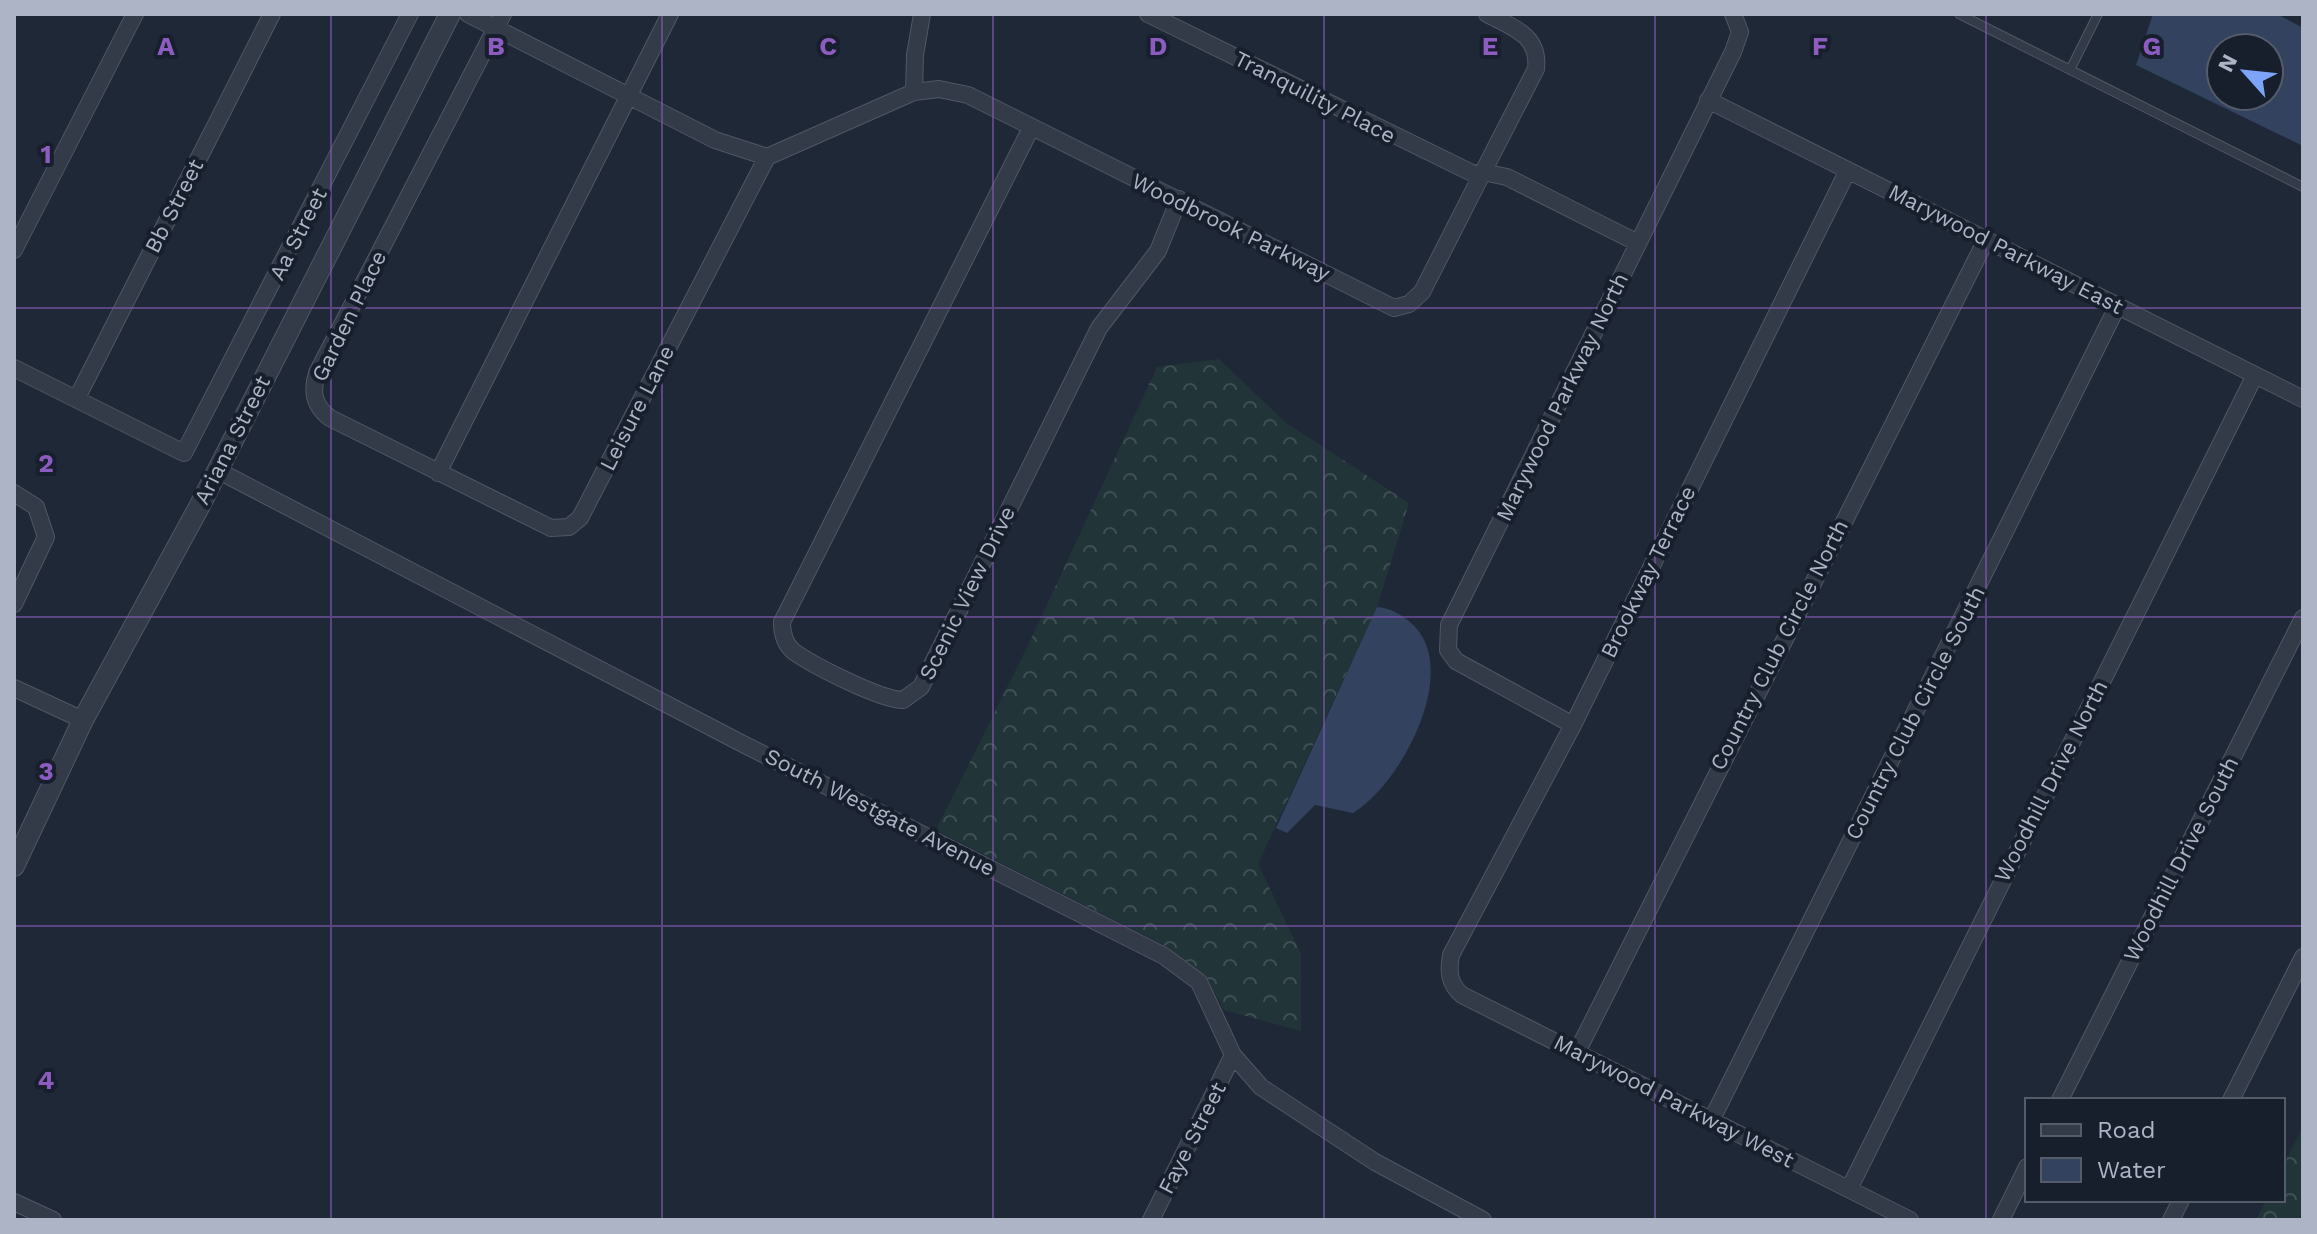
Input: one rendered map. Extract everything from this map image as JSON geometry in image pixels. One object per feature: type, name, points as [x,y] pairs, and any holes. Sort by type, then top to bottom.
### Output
[{"type":"street","points":[[14,250],[135,14]]},
{"type":"street","name":"Bb Street","points":[[77,398],[272,14]]},
{"type":"street","name":"Aa Street","points":[[77,398],[184,453],[410,14]]},
{"type":"street","name":"Ariana Street","points":[[14,866],[83,720],[217,470],[450,14]]},
{"type":"street","points":[[468,14],[499,21],[628,97],[725,144],[767,157]]},
{"type":"street","points":[[438,473],[670,14]]},
{"type":"street","points":[[914,92],[915,55],[922,14]]},
{"type":"street","name":"Tranquility Place","points":[[1148,14],[1467,173],[1483,172]]},
{"type":"street","name":"Woodbrook Parkway","points":[[767,157],[914,92],[939,89],[968,95],[1394,308],[1409,304],[1422,292],[1536,69],[1534,46],[1523,32],[1487,14]]},
{"type":"street","name":"Marywood Parkway North","points":[[1573,725],[1456,661],[1448,650],[1449,625],[1733,52],[1740,32],[1733,14]]},
{"type":"street","name":"Garden Place","points":[[438,473],[322,412],[316,402],[314,382],[499,21]]},
{"type":"street","name":"Marywood Parkway East","points":[[1708,100],[2303,399]]},
{"type":"street","name":"Scenic View Drive","points":[[1031,128],[782,622],[782,633],[794,651],[884,698],[903,700],[921,687],[1099,328],[1158,251],[1179,199]]},
{"type":"street","name":"Leisure Lane","points":[[438,473],[551,528],[569,527],[580,518],[767,157]]},
{"type":"street","name":"Brookway Terrace","points":[[1450,972],[1451,955],[1573,725],[1848,170]]},
{"type":"street","points":[[1483,172],[1507,177],[1638,243]]},
{"type":"street","name":"Country Club Circle North","points":[[1577,1052],[1986,240]]},
{"type":"street","name":"Country Club Circle South","points":[[1711,1121],[2118,305]]},
{"type":"street","points":[[14,368],[77,398]]},
{"type":"street","name":"Woodhill Drive North","points":[[1849,1189],[2255,375]]},
{"type":"street","name":"South Westgate Avenue","points":[[217,470],[743,744],[1164,956],[1199,982],[1233,1055],[1246,1074],[1276,1099],[1375,1162],[1483,1220]]},
{"type":"street","points":[[14,493],[36,507],[46,537],[14,604]]},
{"type":"street","name":"Woodhill Drive South","points":[[2061,1098],[2303,618]]},
{"type":"street","points":[[14,688],[83,720]]},
{"type":"street","points":[[2232,1098],[2303,957]]},
{"type":"street","name":"Marywood Parkway West","points":[[1450,972],[1454,988],[1462,995],[1910,1220]]},
{"type":"street","name":"Faye Street","points":[[1151,1220],[1233,1055]]},
{"type":"street","points":[[2001,1220],[2025,1171]]},
{"type":"street","points":[[14,1202],[53,1220]]},
{"type":"street","points":[[2171,1220],[2180,1202]]},
{"type":"lane","points":[[1959,14],[2303,187]]},
{"type":"lane","points":[[2070,70],[2098,14]]},
{"type":"green space","points":[[1219,359],[1285,422],[1409,503],[1377,607],[1258,864],[1301,954],[1301,1031],[1224,1010],[1206,976],[1169,948],[936,830],[1033,635],[1157,367]]},
{"type":"green space","points":[[2303,1126],[2303,1220],[2256,1220],[2265,1202],[2285,1202],[2285,1162]]},
{"type":"water","points":[[2153,14],[2277,14],[2303,28],[2303,146],[2233,112],[2285,112],[2285,32],[2205,32],[2205,98],[2136,65]]},
{"type":"water","points":[[1377,607],[1391,610],[1406,619],[1425,642],[1431,667],[1420,724],[1390,778],[1371,799],[1353,813],[1315,805],[1287,833],[1276,828]]}]
